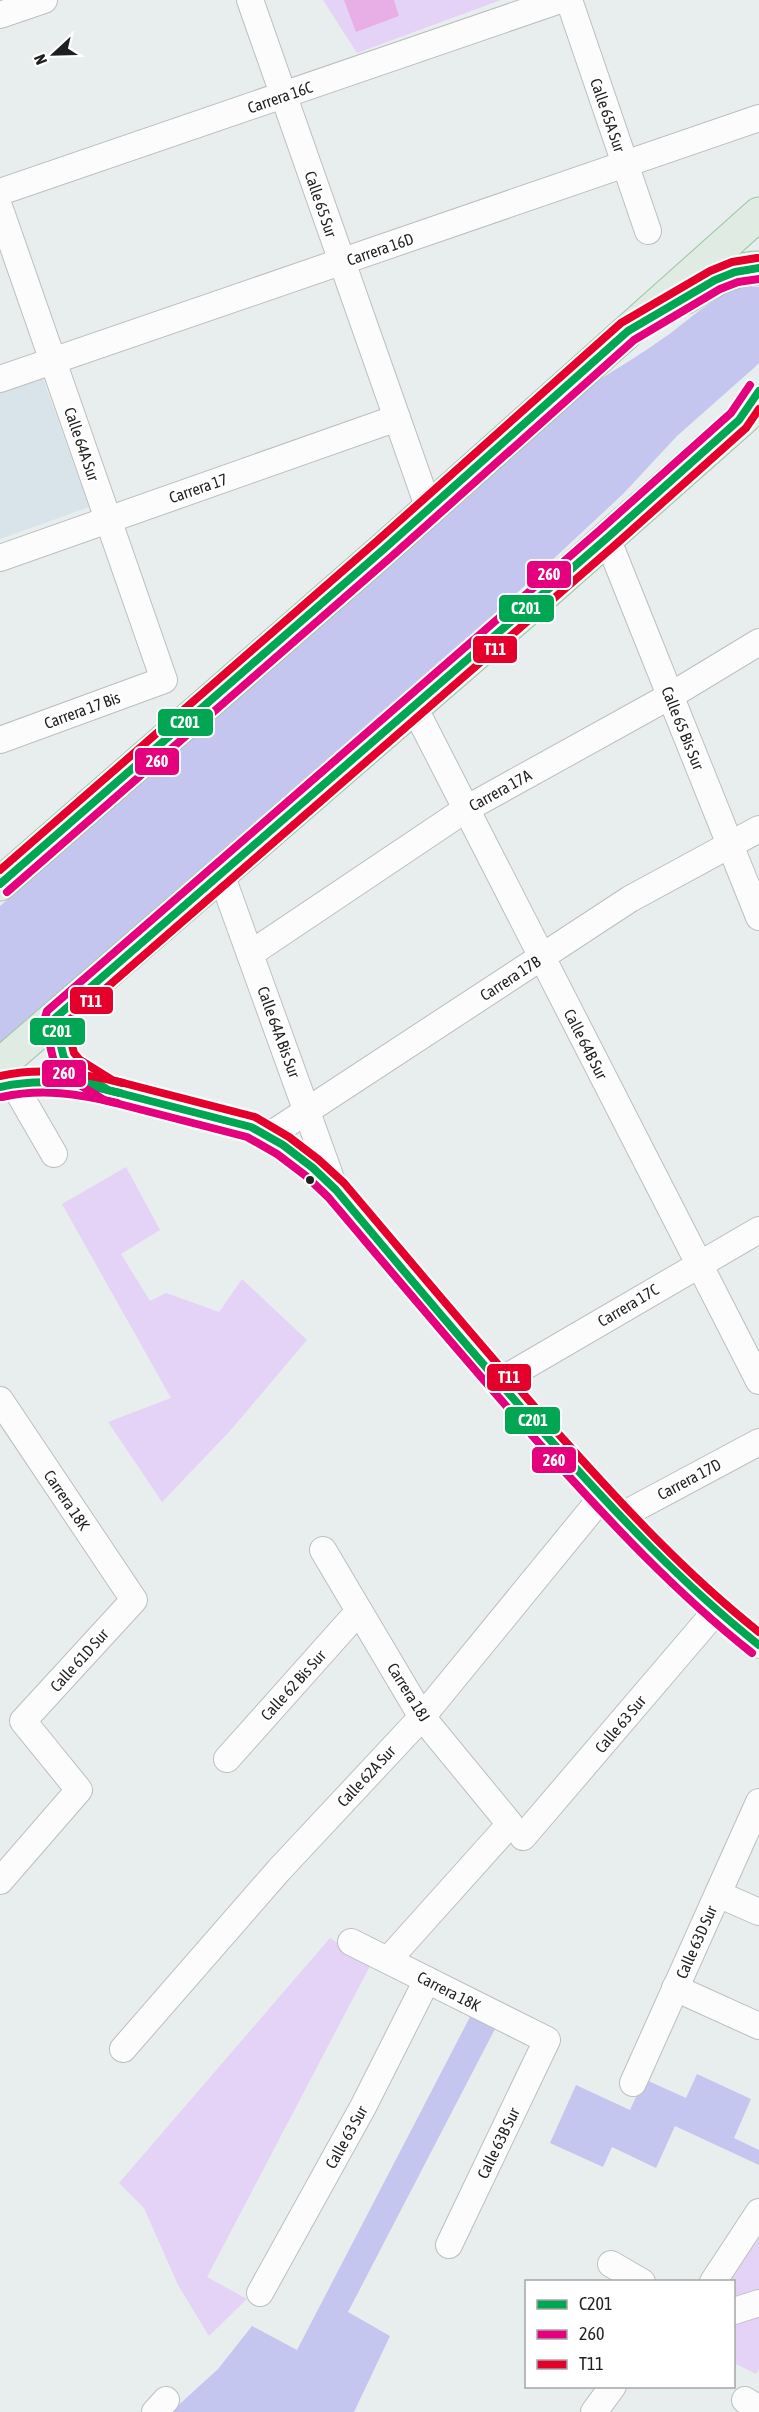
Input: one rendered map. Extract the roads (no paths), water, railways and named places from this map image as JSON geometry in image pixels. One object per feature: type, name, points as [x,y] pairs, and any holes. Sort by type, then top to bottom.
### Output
[{"type":"highway","points":[[0,884],[429,509],[759,214]]},
{"type":"highway","points":[[628,331],[715,280],[735,272],[759,268]]},
{"type":"highway","points":[[4,1079],[54,1019],[414,707],[749,412],[759,391]]},
{"type":"street","points":[[0,15],[44,0]]},
{"type":"street","name":"Calle 65 Sur","points":[[250,0],[429,509]]},
{"type":"street","name":"Carrera 16C","points":[[0,192],[560,0]]},
{"type":"street","name":"Calle 65A Sur","points":[[569,0],[648,231]]},
{"type":"street","name":"Carrera 16D","points":[[0,379],[759,118]]},
{"type":"street","name":"Calle 64A Sur","points":[[0,209],[164,680]]},
{"type":"street","name":"Carrera 17","points":[[0,558],[397,418]]},
{"type":"street","name":"Calle 65 Bis Sur","points":[[607,538],[759,917]]},
{"type":"street","name":"Carrera 17A","points":[[250,954],[466,809],[670,696],[759,642]]},
{"type":"street","name":"Carrera 17 Bis","points":[[0,740],[164,680]]},
{"type":"street","name":"Calle 64B Sur","points":[[414,707],[759,1381]]},
{"type":"street","name":"Carrera 17B","points":[[267,1137],[630,899],[759,829]]},
{"type":"street","name":"Calle 64A Bis Sur","points":[[221,873],[336,1190]]},
{"type":"street","points":[[54,1019],[64,1058],[74,1068],[108,1090]]},
{"type":"street","points":[[4,1079],[54,1082],[108,1090],[251,1127],[298,1156],[336,1190],[498,1382],[619,1517],[716,1611],[754,1636]]},
{"type":"street","points":[[4,1079],[54,1154]]},
{"type":"street","name":"Carrera 17C","points":[[498,1382],[759,1230]]},
{"type":"street","name":"Carrera 18K","points":[[0,1400],[134,1600]]},
{"type":"street","name":"Carrera 17D","points":[[619,1517],[759,1442]]},
{"type":"street","name":"Calle 62A Sur","points":[[123,2049],[279,1870],[422,1717],[602,1497]]},
{"type":"street","name":"Carrera 18J","points":[[323,1550],[422,1717],[517,1831]]},
{"type":"street","name":"Calle 61D Sur","points":[[0,1881],[79,1790],[23,1721],[134,1600]]},
{"type":"street","name":"Calle 62 Bis Sur","points":[[227,1759],[359,1611]]},
{"type":"street","name":"Calle 63 Sur","points":[[388,1960],[517,1831],[716,1611]]},
{"type":"street","name":"Calle 63D Sur","points":[[633,2083],[759,1802]]},
{"type":"street","points":[[717,1894],[759,1912]]},
{"type":"street","name":"Carrera 18K","points":[[351,1942],[547,2040]]},
{"type":"street","name":"Calle 63 Sur","points":[[261,2293],[363,2107],[427,1980]]},
{"type":"street","points":[[675,1988],[759,2026]]},
{"type":"street","name":"Calle 63B Sur","points":[[449,2246],[547,2040]]},
{"type":"street","points":[[714,2280],[759,2212]]},
{"type":"street","points":[[610,2264],[638,2280]]},
{"type":"street","points":[[735,2311],[759,2303]]},
{"type":"street","points":[[594,2412],[612,2388]]}]
